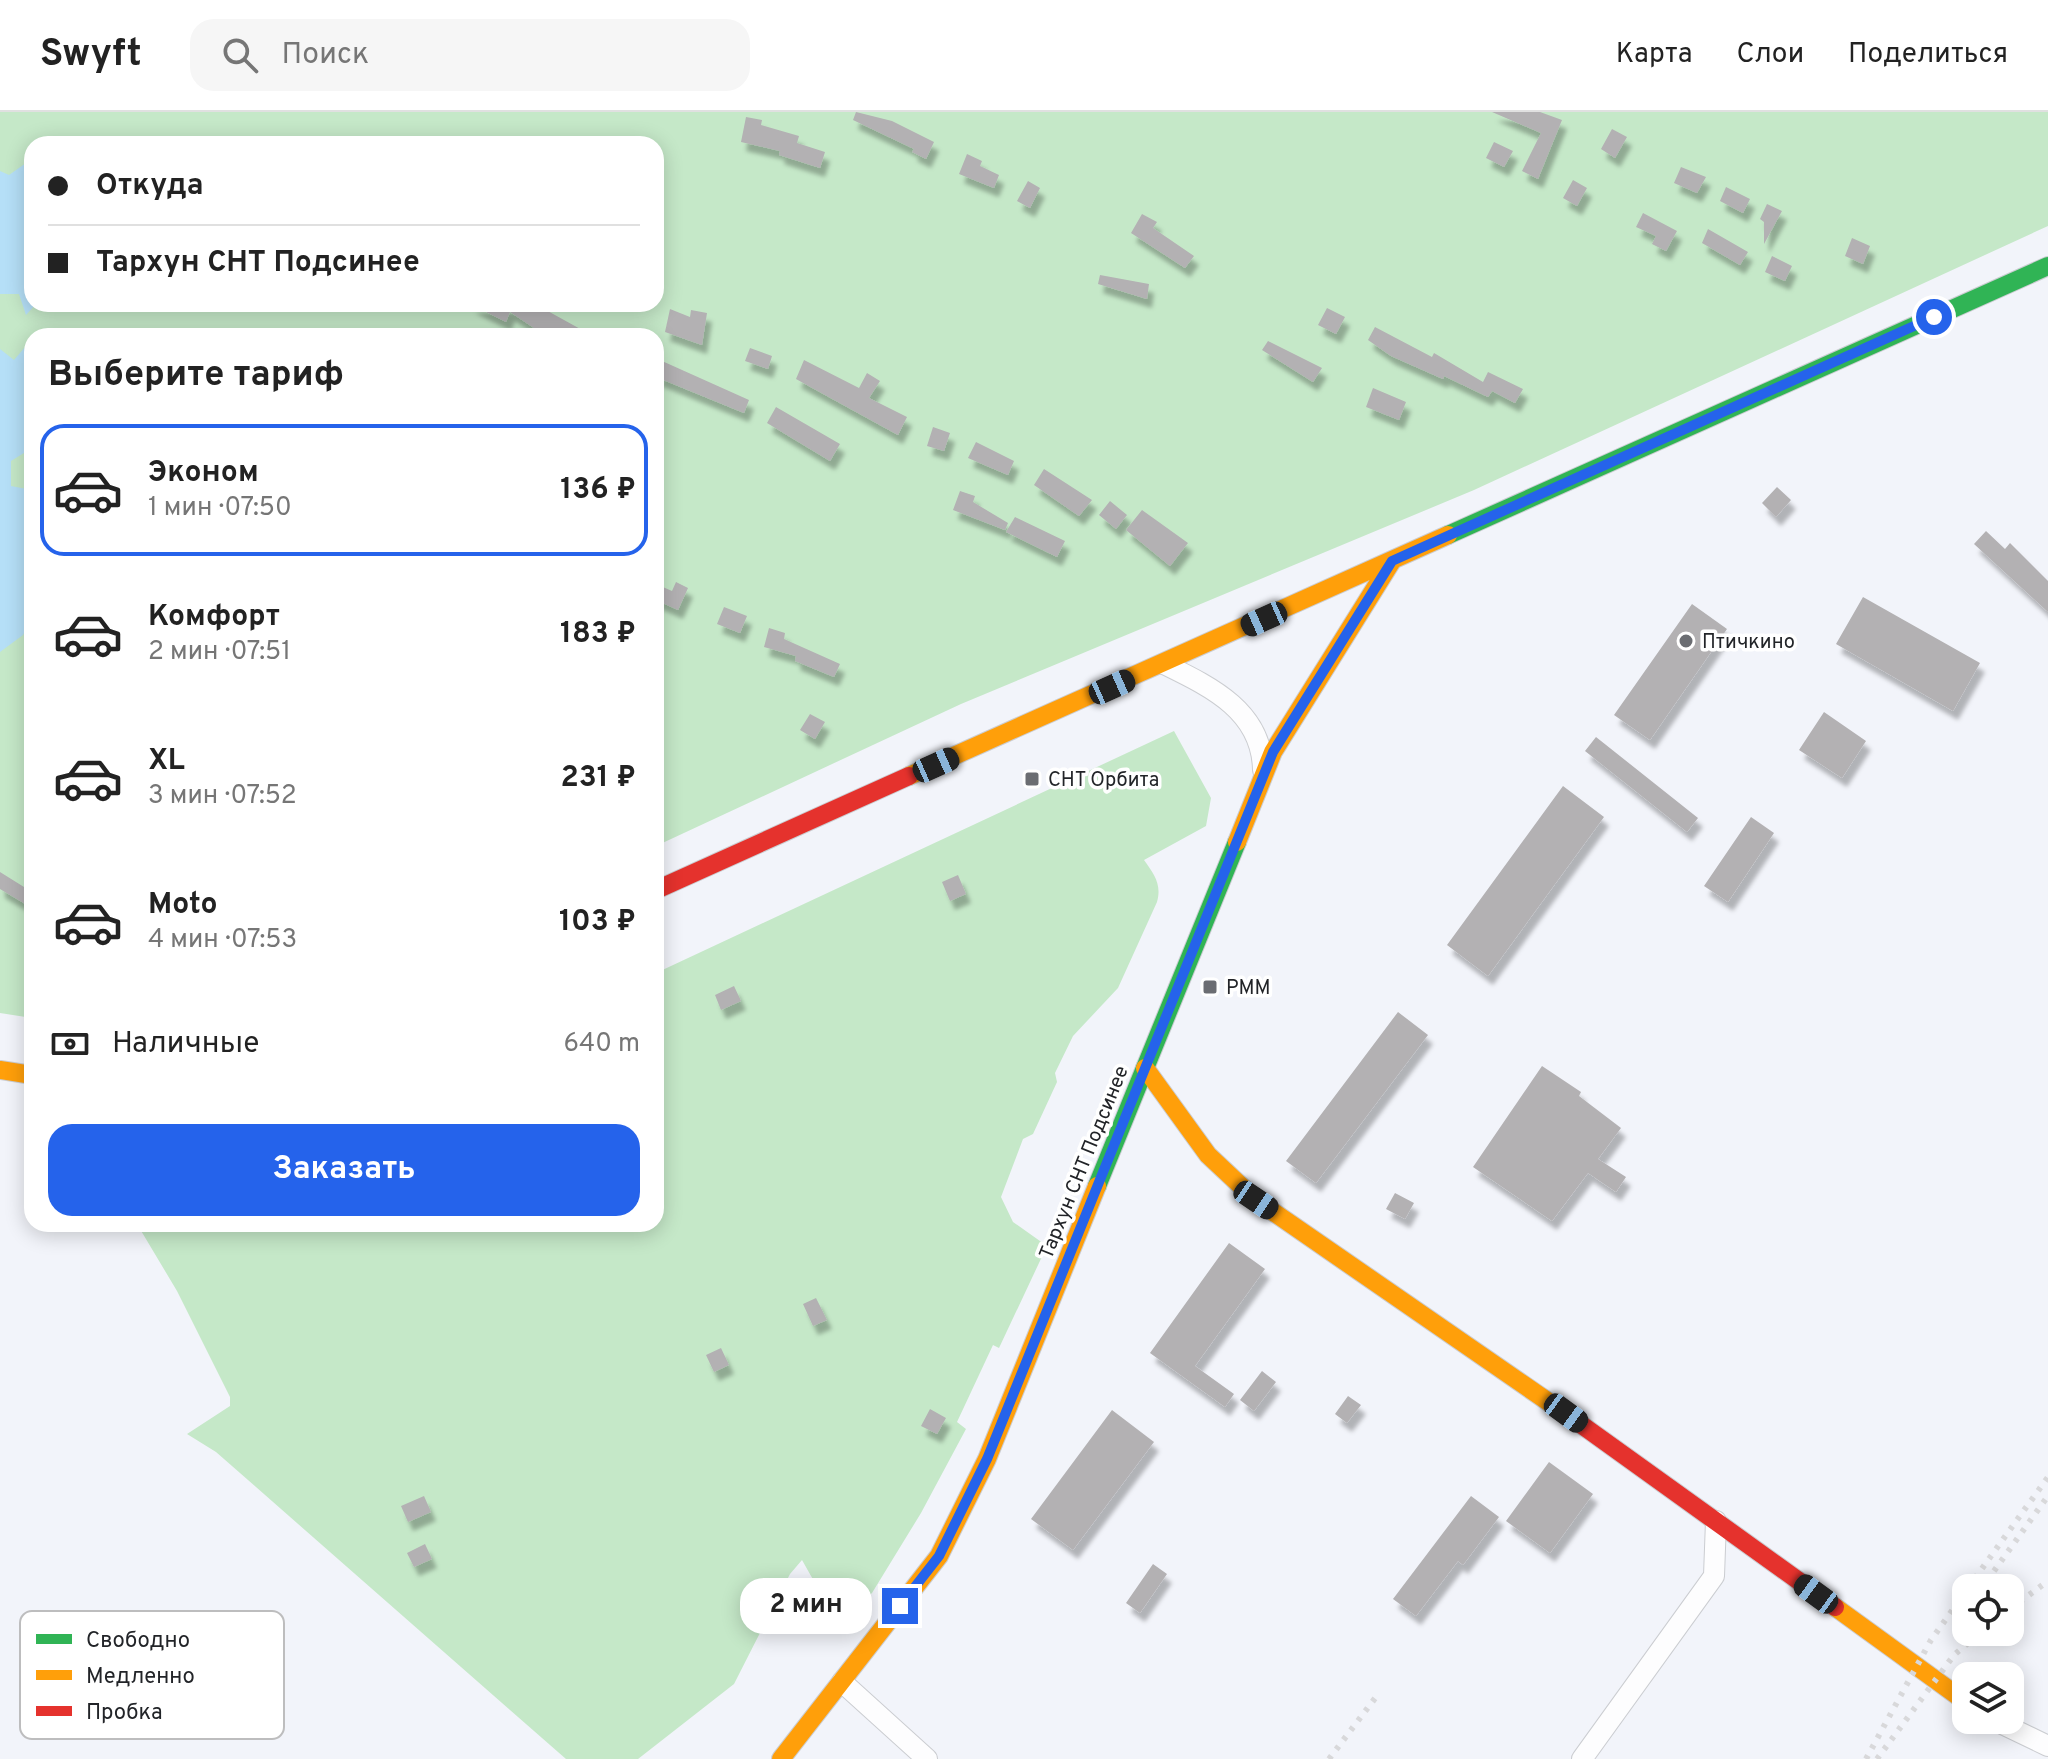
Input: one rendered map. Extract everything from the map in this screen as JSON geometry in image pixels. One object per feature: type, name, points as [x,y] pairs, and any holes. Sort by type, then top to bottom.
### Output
[{"type":"street","points":[[664,886],[2048,266]]},
{"type":"street","name":"Тархун СНТ Подсинее","points":[[781,1759],[939,1556],[987,1459],[1273,752],[1392,561]]},
{"type":"street","points":[[1164,664],[1204,684],[1236,706],[1254,728],[1262,753],[1263,777]]},
{"type":"street","points":[[1145,1068],[1208,1155],[1256,1200],[1516,1377],[1952,1692]]},
{"type":"street","points":[[0,1070],[24,1074]]},
{"type":"street","points":[[1582,1759],[1714,1576],[1716,1521]]},
{"type":"street","points":[[842,1682],[927,1759]]},
{"type":"street","points":[[2023,1734],[2048,1746]]},
{"type":"green space","points":[[0,112],[2048,112],[2048,226],[1474,490],[961,704],[664,842],[664,328],[24,328],[24,1017],[0,1013]]},
{"type":"green space","points":[[1174,731],[1211,798],[1206,826],[1144,860],[1158,884],[1157,902],[1118,988],[1073,1036],[1055,1073],[1057,1082],[1033,1134],[1023,1139],[1001,1197],[1013,1222],[1047,1246],[999,1348],[993,1345],[957,1422],[966,1429],[921,1513],[872,1593],[837,1622],[802,1560],[790,1574],[734,1684],[638,1759],[566,1759],[216,1452],[187,1434],[230,1406],[230,1397],[177,1291],[142,1232],[664,1232],[664,969]]},
{"type":"water","points":[[24,164],[24,309],[19,294],[0,294],[0,171],[9,175]]},
{"type":"water","points":[[24,348],[24,453],[11,461],[11,486],[24,488],[24,633],[0,652],[0,349],[14,360]]},
{"type":"building","points":[[856,112],[892,121],[934,142],[926,159],[912,152],[914,149],[853,120]]},
{"type":"building","points":[[1492,112],[1540,112],[1562,120],[1538,179],[1522,171],[1541,133]]},
{"type":"building","points":[[746,117],[762,120],[761,125],[799,136],[797,143],[825,152],[820,168],[779,155],[780,151],[741,142]]},
{"type":"building","points":[[1612,129],[1627,137],[1615,158],[1601,149]]},
{"type":"building","points":[[1494,142],[1513,151],[1504,167],[1486,158]]},
{"type":"building","points":[[967,154],[982,161],[980,166],[999,175],[994,188],[959,174]]},
{"type":"building","points":[[1681,167],[1706,177],[1697,193],[1674,183]]},
{"type":"building","points":[[1573,180],[1587,188],[1577,206],[1563,198]]},
{"type":"building","points":[[1028,181],[1040,188],[1030,208],[1017,201]]},
{"type":"building","points":[[1726,187],[1750,199],[1743,213],[1720,201]]},
{"type":"building","points":[[1767,204],[1782,211],[1764,244],[1764,222],[1760,219]]},
{"type":"building","points":[[1643,213],[1677,231],[1666,251],[1652,244],[1656,236],[1636,227]]},
{"type":"building","points":[[1142,214],[1157,222],[1153,228],[1194,256],[1185,268],[1131,233]]},
{"type":"building","points":[[1708,229],[1748,252],[1740,265],[1702,243]]},
{"type":"building","points":[[1852,238],[1870,246],[1863,264],[1845,256]]},
{"type":"building","points":[[1772,256],[1792,266],[1785,281],[1765,272]]},
{"type":"building","points":[[1100,275],[1149,284],[1147,299],[1098,284]]},
{"type":"building","points":[[1327,308],[1345,317],[1336,334],[1318,325]]},
{"type":"building","points":[[670,309],[690,317],[691,310],[707,313],[702,345],[665,332]]},
{"type":"building","points":[[486,312],[510,312],[506,322]]},
{"type":"building","points":[[510,312],[550,312],[578,328],[534,328]]},
{"type":"building","points":[[1375,327],[1432,357],[1434,353],[1483,382],[1488,372],[1523,389],[1515,403],[1492,391],[1488,397],[1444,376],[1443,379],[1391,356],[1368,340]]},
{"type":"building","points":[[1268,341],[1322,368],[1313,382],[1262,350]]},
{"type":"building","points":[[750,348],[772,356],[768,369],[745,361]]},
{"type":"building","points":[[804,360],[859,388],[867,373],[880,381],[869,398],[907,417],[898,435],[796,379]]},
{"type":"building","points":[[664,362],[749,400],[744,413],[664,380]]},
{"type":"building","points":[[1373,388],[1406,402],[1399,420],[1366,407]]},
{"type":"building","points":[[776,407],[840,444],[830,461],[767,423]]},
{"type":"building","points":[[933,427],[950,433],[944,451],[927,446]]},
{"type":"building","points":[[976,442],[1014,461],[1008,475],[968,458]]},
{"type":"building","points":[[1044,469],[1092,500],[1079,516],[1034,485]]},
{"type":"building","points":[[1777,487],[1791,500],[1776,517],[1762,503]]},
{"type":"building","points":[[960,491],[975,496],[973,502],[1008,523],[1005,530],[953,510]]},
{"type":"building","points":[[1110,501],[1127,515],[1116,529],[1099,515]]},
{"type":"building","points":[[1142,510],[1188,543],[1170,566],[1126,530]]},
{"type":"building","points":[[1015,517],[1065,541],[1057,557],[1006,532]]},
{"type":"building","points":[[1986,531],[2005,549],[2010,543],[2048,581],[2048,612],[1974,544]]},
{"type":"building","points":[[676,582],[688,588],[678,610],[664,604],[664,588],[672,591]]},
{"type":"building","points":[[1863,597],[1980,663],[1953,711],[1836,644]]},
{"type":"building","points":[[1692,604],[1727,629],[1650,740],[1614,715]]},
{"type":"building","points":[[724,607],[747,616],[740,633],[717,624]]},
{"type":"building","points":[[769,628],[785,633],[784,639],[840,664],[834,677],[795,661],[796,656],[764,647]]},
{"type":"building","points":[[1824,712],[1866,741],[1842,778],[1799,750]]},
{"type":"building","points":[[810,714],[825,722],[815,739],[800,730]]},
{"type":"building","points":[[1596,737],[1698,818],[1687,832],[1585,751]]},
{"type":"building","points":[[1563,786],[1604,817],[1488,976],[1447,945]]},
{"type":"building","points":[[1751,817],[1774,833],[1728,902],[1704,886]]},
{"type":"building","points":[[0,872],[24,887],[24,903],[0,889]]},
{"type":"building","points":[[958,875],[966,894],[950,901],[942,882]]},
{"type":"building","points":[[734,986],[741,1001],[721,1010],[715,995]]},
{"type":"building","points":[[1398,1012],[1428,1035],[1316,1183],[1286,1161]]},
{"type":"building","points":[[1542,1066],[1581,1092],[1579,1096],[1621,1128],[1598,1159],[1626,1177],[1616,1192],[1588,1173],[1552,1221],[1473,1167]]},
{"type":"building","points":[[1395,1193],[1414,1203],[1405,1219],[1386,1209]]},
{"type":"building","points":[[1229,1243],[1265,1269],[1195,1366],[1234,1394],[1225,1407],[1150,1353]]},
{"type":"building","points":[[816,1298],[827,1320],[813,1326],[803,1304]]},
{"type":"building","points":[[721,1348],[729,1365],[714,1372],[706,1355]]},
{"type":"building","points":[[1262,1371],[1276,1382],[1254,1411],[1240,1400]]},
{"type":"building","points":[[1348,1396],[1361,1405],[1347,1423],[1335,1414]]},
{"type":"building","points":[[930,1409],[946,1418],[937,1434],[921,1426]]},
{"type":"building","points":[[1112,1410],[1154,1442],[1073,1550],[1031,1519]]},
{"type":"building","points":[[1549,1462],[1593,1494],[1550,1553],[1506,1521]]},
{"type":"building","points":[[424,1496],[431,1512],[408,1522],[401,1506]]},
{"type":"building","points":[[1471,1496],[1499,1517],[1463,1565],[1458,1561],[1416,1616],[1393,1599]]},
{"type":"building","points":[[425,1544],[432,1559],[414,1567],[407,1553]]},
{"type":"building","points":[[1153,1564],[1167,1574],[1140,1613],[1126,1603]]},
{"type":"railway","points":[[1978,1574],[2048,1477]]},
{"type":"railway","points":[[1994,1571],[2048,1496]]},
{"type":"railway","points":[[2024,1599],[2048,1581]]},
{"type":"railway","points":[[1866,1759],[1931,1640],[1952,1611]]},
{"type":"railway","points":[[1877,1759],[1954,1655],[1965,1646]]},
{"type":"railway","points":[[1329,1759],[1376,1697]]},
{"type":"traffic: fast","points":[[1448,535],[2048,266]]},
{"type":"traffic: fast","points":[[1097,1186],[1237,842]]},
{"type":"traffic: slow","points":[[909,776],[1448,535]]},
{"type":"traffic: slow","points":[[1237,842],[1273,752],[1392,561]]},
{"type":"traffic: slow","points":[[1145,1068],[1208,1155],[1256,1200],[1579,1423]]},
{"type":"traffic: slow","points":[[0,1070],[24,1074]]},
{"type":"traffic: slow","points":[[781,1759],[939,1556],[987,1459],[1097,1186]]},
{"type":"traffic: slow","points":[[1835,1607],[1952,1692]]},
{"type":"traffic: jam","points":[[664,886],[909,776]]},
{"type":"traffic: jam","points":[[1579,1423],[1835,1607]]},
{"type":"place","name":"Птичкино","points":[[1686,641]]},
{"type":"place","name":"СНТ Орбита","points":[[1032,779]]},
{"type":"place","name":"РММ","points":[[1210,987]]},
{"type":"route","points":[[900,1606],[939,1556],[987,1459],[1273,752],[1392,561],[1934,317]]}]
